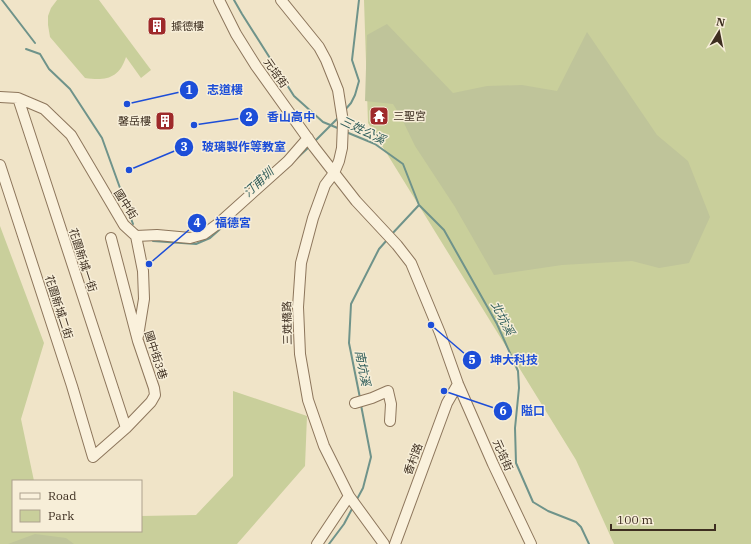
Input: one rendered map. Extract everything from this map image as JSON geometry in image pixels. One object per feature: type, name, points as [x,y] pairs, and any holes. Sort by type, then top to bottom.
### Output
[{"type":"street","name":"元培街","points":[[219,0],[243,45],[308,138],[356,200],[397,245],[411,263],[458,384],[493,464],[531,544]]},
{"type":"street","name":"三姓橋路","points":[[281,0],[319,47],[326,60],[338,90],[343,122],[340,161],[322,191],[301,263],[298,307],[300,346],[308,400],[324,446],[349,496],[384,544]]},
{"type":"street","name":"國中街","points":[[0,97],[18,98],[44,109],[71,135],[120,220],[136,236],[157,235],[190,238],[204,234],[219,223],[288,160],[308,138]]},
{"type":"street","name":"花園新城一街","points":[[18,98],[126,428]]},
{"type":"street","name":"花園新城二街","points":[[0,165],[69,378],[93,458]]},
{"type":"street","points":[[136,236],[142,271],[144,299],[138,341]]},
{"type":"street","name":"國中街3巷","points":[[93,458],[126,428],[151,402],[154,395],[154,388],[138,341],[111,238]]},
{"type":"street","name":"香村路","points":[[395,544],[447,403],[458,384]]},
{"type":"street","points":[[355,402],[372,398],[388,391],[391,404],[390,421]]},
{"type":"street","points":[[317,544],[349,496]]},
{"type":"green space","points":[[57,0],[99,0],[151,70],[141,78],[126,57],[119,70],[110,77],[99,79],[85,78],[50,37],[48,16],[51,8]]},
{"type":"green space","points":[[364,0],[751,0],[751,544],[614,544],[576,460],[368,123]]},
{"type":"green space","points":[[387,24],[453,93],[487,86],[522,85],[557,91],[587,32],[657,135],[688,161],[710,217],[689,263],[659,268],[632,261],[562,265],[494,275],[455,207],[415,146],[393,104],[365,101],[367,35]]},
{"type":"green space","points":[[0,226],[44,343],[21,419],[34,480],[12,480],[12,532],[142,532],[142,516],[196,515],[233,476],[233,391],[307,416],[305,466],[237,544],[0,544]]},
{"type":"green space","points":[[35,534],[66,538],[74,544],[8,544]]},
{"type":"waterway","points":[[2,0],[35,43]]},
{"type":"waterway","name":"三姓公溪","points":[[234,0],[294,96],[323,122],[340,129]]},
{"type":"waterway","name":"汀甫圳","points":[[344,111],[351,103],[359,81],[352,60],[359,0]]},
{"type":"waterway","name":"汀甫圳","points":[[26,49],[40,54],[49,69],[70,89],[102,138],[133,224]]},
{"type":"waterway","name":"汀甫圳","points":[[314,142],[339,117]]},
{"type":"waterway","name":"北坑溪","points":[[346,132],[375,144],[403,164],[419,205],[444,230],[497,324],[518,371],[519,388],[515,428],[516,463],[533,502],[548,511],[576,522],[581,527],[589,544]]},
{"type":"waterway","name":"汀甫圳","points":[[295,160],[309,147]]},
{"type":"waterway","name":"南坑溪","points":[[391,235],[419,205]]},
{"type":"waterway","name":"汀甫圳","points":[[153,241],[196,244],[210,238],[227,223]]},
{"type":"waterway","name":"南坑溪","points":[[360,398],[349,343],[351,304],[379,249],[387,240]]},
{"type":"waterway","name":"南坑溪","points":[[356,501],[363,488],[371,457],[361,405]]},
{"type":"waterway","name":"南坑溪","points":[[329,544],[344,524],[353,507]]},
{"type":"place","name":"據德樓","points":[[157,26]]},
{"type":"place","name":"志道樓","points":[[127,104]]},
{"type":"place","name":"三聖宮","points":[[379,116]]},
{"type":"place","name":"馨岳樓","points":[[165,121]]},
{"type":"place","name":"香山高中","points":[[194,125]]},
{"type":"place","name":"玻璃製作等教室","points":[[129,170]]},
{"type":"place","name":"福德宮","points":[[149,264]]},
{"type":"place","name":"坤大科技","points":[[431,325]]},
{"type":"place","name":"隘口","points":[[444,391]]}]
